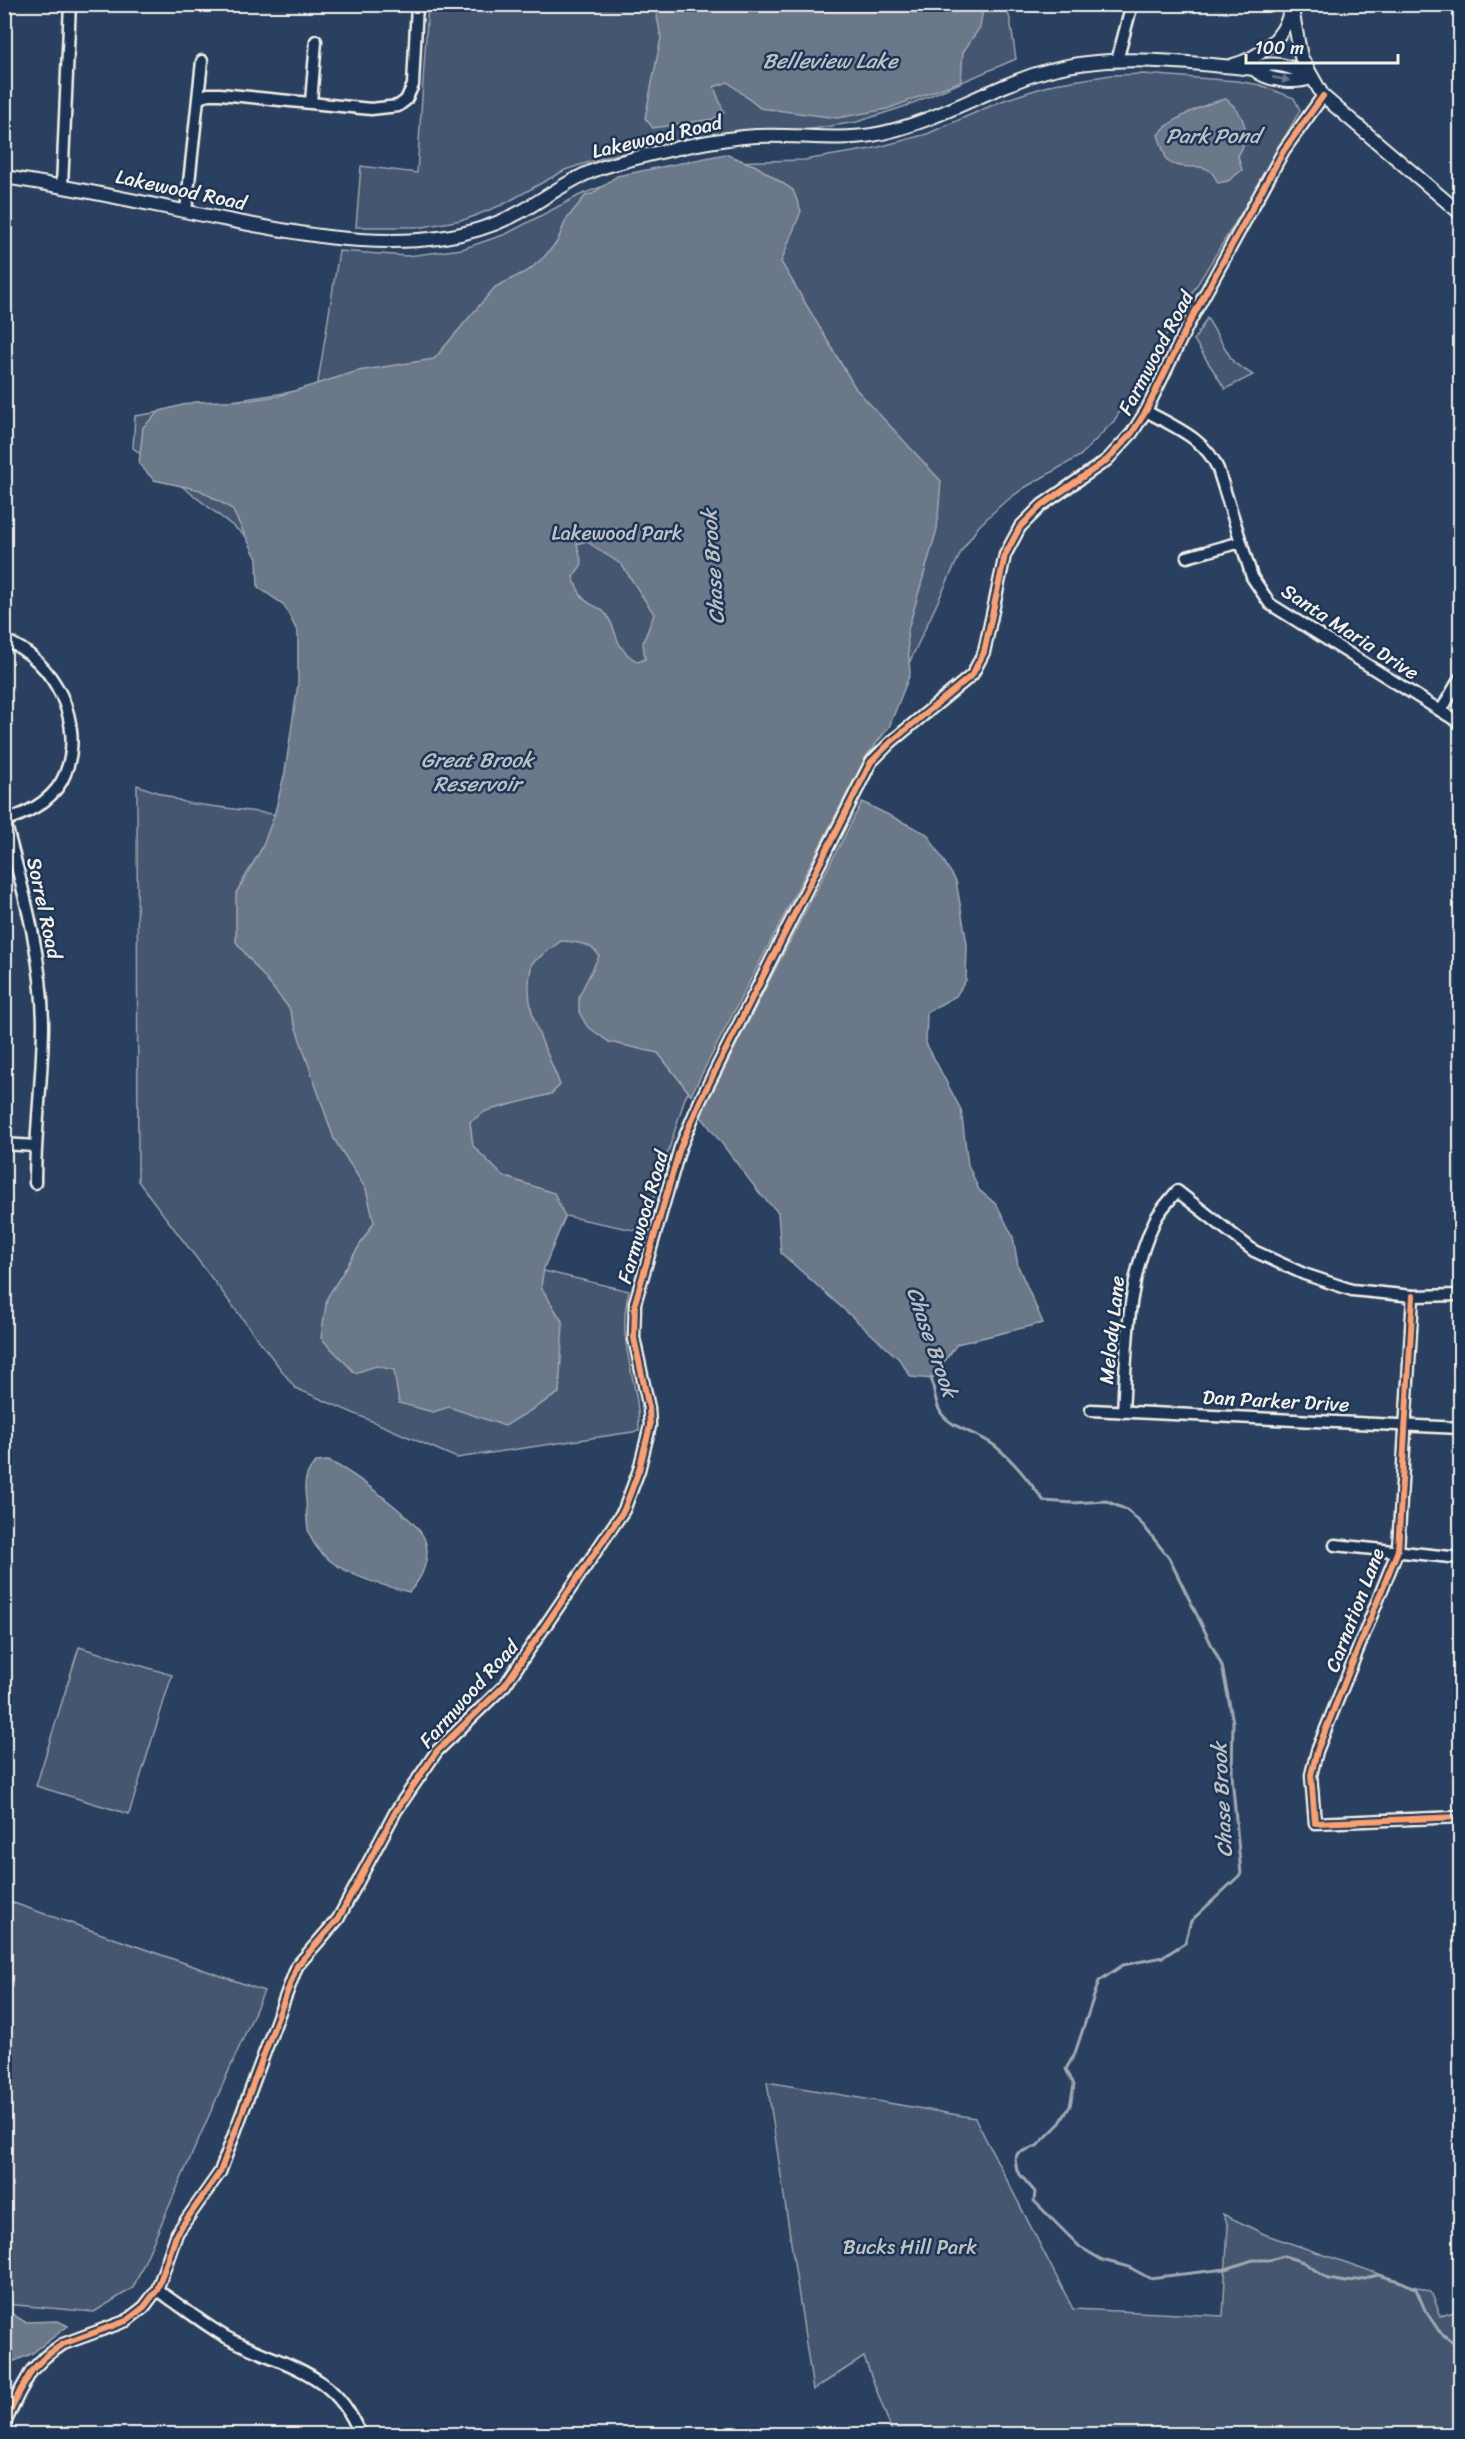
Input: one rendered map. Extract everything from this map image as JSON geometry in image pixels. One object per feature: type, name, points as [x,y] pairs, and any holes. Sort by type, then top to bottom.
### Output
[{"type":"main road","points":[[1225,66],[1244,62],[1267,47],[1285,26],[1291,6]]},
{"type":"main road","points":[[1291,6],[1298,46],[1311,78],[1323,96],[1461,213]]},
{"type":"main road","name":"Lakewood Road","points":[[4,177],[62,186],[325,237],[389,240],[446,237],[502,220],[577,177],[614,164],[742,138],[842,138],[884,133],[925,120],[1037,73],[1074,65],[1117,61],[1254,69],[1264,65],[1283,66],[1298,70],[1311,78]]},
{"type":"street","points":[[62,186],[70,4]]},
{"type":"street","points":[[200,98],[208,94],[220,94],[371,109],[394,108],[406,100],[413,85],[417,4]]},
{"type":"street","points":[[1117,61],[1132,4]]},
{"type":"street","points":[[311,102],[316,41]]},
{"type":"street","points":[[186,211],[196,107],[200,98],[202,61]]},
{"type":"street","name":"Farmwood Road","points":[[4,2426],[18,2392],[32,2370],[63,2344],[126,2320],[144,2307],[157,2290],[177,2233],[220,2172],[297,1966],[338,1919],[396,1812],[437,1751],[505,1685],[624,1510],[641,1462],[650,1426],[649,1408],[634,1338],[635,1303],[680,1148],[700,1101],[859,783],[872,762],[891,742],[972,675],[984,652],[1005,555],[1020,527],[1042,505],[1107,460],[1132,433],[1146,411],[1188,325],[1284,150],[1323,96]]},
{"type":"street","name":"Santa Maria Drive","points":[[1146,411],[1196,440],[1210,454],[1218,469],[1256,584],[1270,604],[1461,723]]},
{"type":"street","points":[[1187,557],[1241,542]]},
{"type":"street","points":[[4,640],[23,648],[45,666],[70,718],[72,747],[65,775],[49,798],[32,810],[5,821]]},
{"type":"street","points":[[1441,711],[1461,678]]},
{"type":"street","name":"Sorrel Road","points":[[5,821],[37,948],[43,1023],[35,1146],[35,1183]]},
{"type":"street","points":[[4,1144],[35,1146]]},
{"type":"street","name":"Melody Lane","points":[[1123,1412],[1129,1309],[1137,1264],[1156,1218],[1177,1191],[1254,1251],[1304,1274],[1352,1290],[1413,1296]]},
{"type":"street","points":[[1413,1296],[1461,1295]]},
{"type":"street","name":"Carnation Lane","points":[[1413,1296],[1398,1550],[1317,1751],[1311,1775],[1315,1823],[1461,1817]]},
{"type":"street","name":"Dan Parker Drive","points":[[1091,1410],[1461,1428]]},
{"type":"street","points":[[1335,1545],[1461,1558]]},
{"type":"street","points":[[157,2290],[226,2337],[303,2369],[332,2392],[356,2423],[360,2434]]},
{"type":"green space","points":[[1005,4],[1010,19],[1016,59],[906,106],[857,122],[806,130],[726,134],[608,156],[565,170],[504,204],[467,219],[423,227],[356,227],[361,166],[417,173],[428,5]]},
{"type":"green space","name":"Great Brook Reservoir","points":[[1144,74],[1237,81],[1260,85],[1294,98],[1300,110],[1257,187],[1114,421],[1080,456],[1024,488],[1001,505],[979,526],[962,550],[882,721],[685,1098],[643,1232],[493,1201],[506,1262],[629,1291],[625,1310],[626,1345],[636,1395],[639,1431],[457,1458],[295,1388],[138,1181],[137,785],[187,803],[289,816],[310,621],[257,545],[133,448],[135,416],[317,388],[339,251],[408,256],[462,249],[506,234],[580,195],[606,185],[728,162],[804,160],[871,149],[927,134],[1004,100],[1054,84],[1111,75]]},
{"type":"green space","points":[[1207,318],[1234,363],[1253,375],[1225,389],[1194,340]]},
{"type":"green space","points":[[79,1647],[172,1675],[129,1814],[36,1786]]},
{"type":"green space","points":[[5,1900],[264,1991],[133,2288],[94,2312],[5,2304]]},
{"type":"green space","name":"Bucks Hill Park","points":[[767,2082],[975,2118],[1073,2309],[1223,2316],[1228,2225],[1223,2214],[1264,2234],[1431,2292],[1441,2316],[1460,2310],[1460,2434],[893,2434],[864,2357],[813,2390]]},
{"type":"water","name":"Belleview Lake","points":[[973,4],[983,8],[980,27],[963,52],[961,81],[887,109],[837,118],[760,108],[728,82],[714,87],[724,113],[713,119],[653,128],[645,118],[661,38],[655,5]]},
{"type":"water","name":"Park Pond","points":[[1226,99],[1238,111],[1244,125],[1245,140],[1238,156],[1242,170],[1228,181],[1218,183],[1206,168],[1179,166],[1167,161],[1158,135],[1171,123],[1189,112]]},
{"type":"water","name":"Great Brook Reservoir","points":[[725,154],[756,166],[793,190],[801,211],[781,262],[856,389],[941,481],[937,529],[907,633],[910,674],[889,727],[868,754],[855,778],[691,1095],[658,1053],[609,1042],[587,1026],[579,1012],[579,996],[599,956],[592,948],[583,944],[561,941],[532,963],[529,995],[532,1011],[541,1040],[560,1085],[551,1094],[486,1111],[470,1122],[473,1146],[503,1176],[554,1193],[565,1217],[544,1268],[541,1287],[563,1323],[559,1393],[505,1426],[449,1407],[433,1412],[399,1403],[394,1370],[376,1366],[355,1373],[321,1338],[327,1298],[374,1222],[366,1189],[334,1139],[289,1008],[236,942],[236,893],[262,848],[274,816],[285,772],[298,684],[298,633],[284,605],[258,587],[257,559],[232,509],[200,490],[154,480],[139,464],[143,427],[160,411],[194,402],[251,400],[278,396],[358,371],[434,359],[495,287],[529,270],[544,257],[557,242],[566,220],[586,195],[592,194],[617,176]],"holes":[[[586,541],[622,565],[654,614],[643,643],[645,659],[638,662],[623,650],[604,612],[582,597],[573,577],[582,564],[577,544]]]},
{"type":"water","points":[[862,802],[927,834],[956,881],[967,944],[966,980],[956,996],[927,1012],[926,1043],[961,1110],[968,1165],[979,1190],[997,1205],[1013,1237],[1018,1266],[1043,1323],[957,1344],[932,1379],[911,1377],[899,1359],[781,1253],[778,1212],[761,1195],[700,1115]]},
{"type":"water","points":[[328,1461],[380,1494],[407,1517],[423,1536],[427,1551],[425,1566],[409,1592],[366,1580],[338,1566],[325,1557],[316,1546],[307,1525],[306,1480],[309,1470],[316,1462]]},
{"type":"water","points":[[9,2312],[25,2322],[58,2321],[68,2326],[31,2354],[10,2363],[5,2361],[5,2313]]},
{"type":"waterway","name":"Chase Brook","points":[[931,1377],[941,1413],[952,1423],[995,1446],[1015,1465],[1044,1501],[1073,1503],[1106,1501],[1127,1510],[1143,1525],[1169,1558],[1222,1666],[1233,1722],[1232,1776],[1241,1874],[1191,1921],[1185,1943],[1163,1957],[1123,1965],[1099,1981],[1075,2053],[1066,2069],[1074,2085],[1070,2106],[1060,2123],[1037,2146],[1018,2153],[1015,2159],[1017,2171],[1035,2192],[1034,2201],[1080,2247],[1102,2260],[1129,2267],[1149,2278],[1226,2269],[1253,2260],[1270,2260],[1284,2256],[1303,2262],[1328,2279],[1346,2282],[1378,2275],[1416,2289],[1425,2310],[1439,2331],[1451,2341],[1460,2341]]},
{"type":"cycle path","points":[[4,2425],[32,2370],[46,2356],[63,2344],[126,2321],[144,2307],[157,2290],[177,2233],[220,2172],[297,1966],[338,1919],[396,1811],[437,1751],[505,1685],[624,1510],[639,1470],[650,1426],[649,1408],[634,1338],[635,1303],[680,1148],[700,1101],[871,762],[891,742],[972,675],[984,652],[1005,555],[1020,527],[1042,505],[1107,460],[1132,433],[1146,411],[1188,325],[1284,150],[1323,96]]},
{"type":"cycle path","points":[[1413,1296],[1398,1550],[1317,1751],[1311,1775],[1315,1823],[1460,1817]]},
{"type":"park label","name":"Lakewood Park","points":[[617,533]]}]
